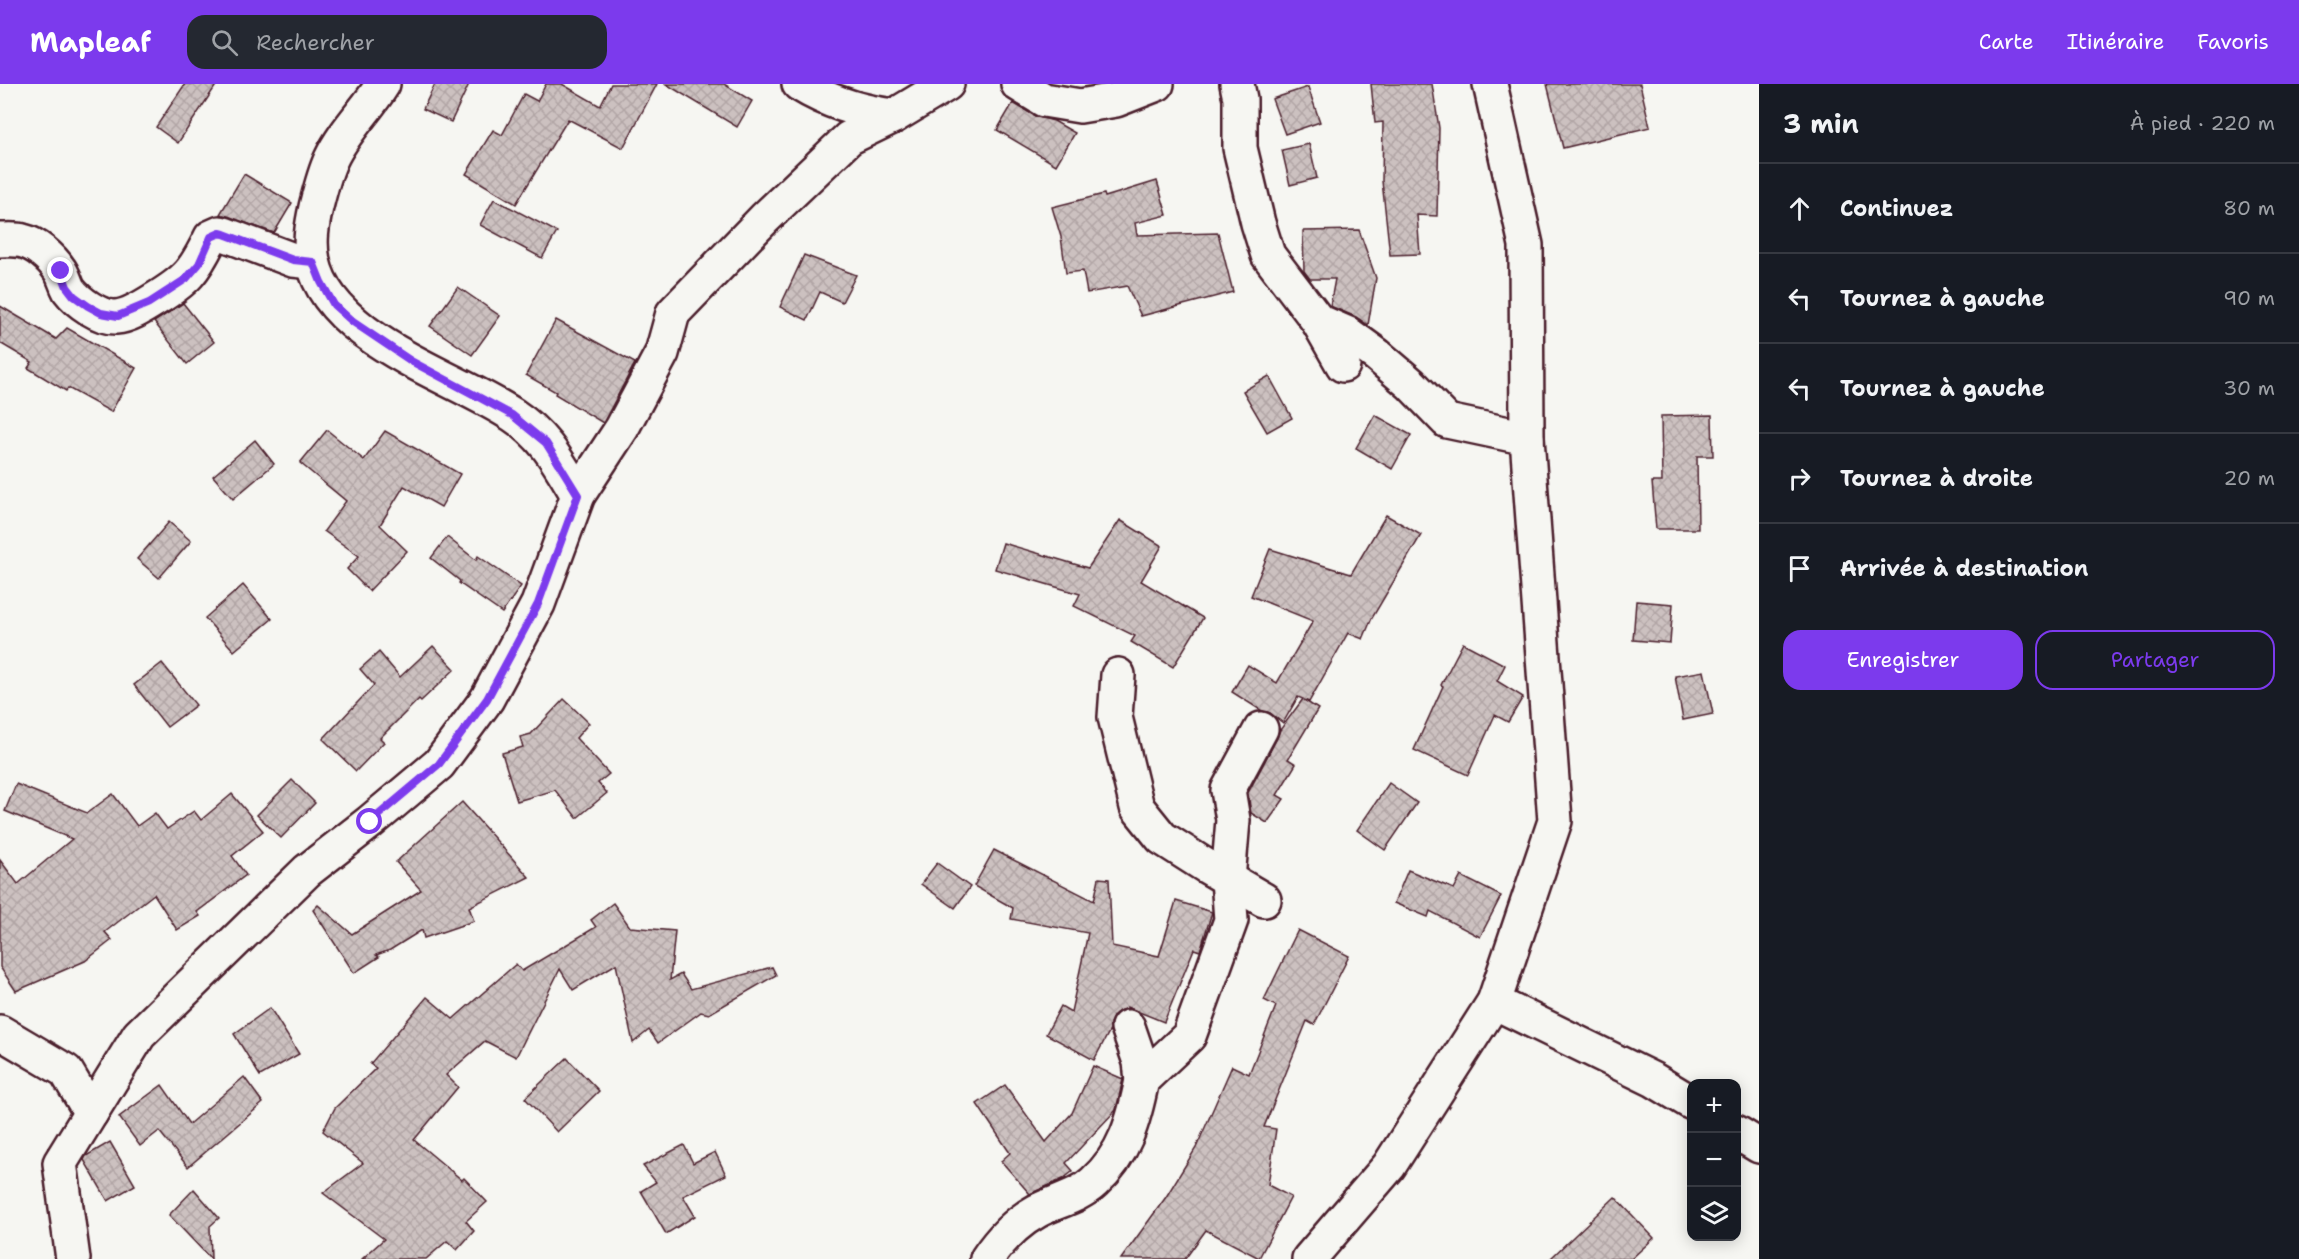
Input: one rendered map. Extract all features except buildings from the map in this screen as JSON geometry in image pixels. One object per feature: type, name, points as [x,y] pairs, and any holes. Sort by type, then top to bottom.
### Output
[{"type":"street","points":[[383,84],[353,123],[331,158],[320,189],[311,239],[313,262],[321,282],[334,305],[353,322],[411,361],[512,415],[546,443],[578,495]]},
{"type":"street","points":[[799,84],[839,103],[869,113],[894,116]]},
{"type":"street","points":[[73,1259],[60,1163],[139,1035],[307,871],[439,764],[487,699],[538,604],[578,495],[622,428],[662,353],[673,313],[822,162],[849,138],[894,116],[948,84]]},
{"type":"street","points":[[1018,84],[1044,100],[1080,106],[1116,100],[1157,84]]},
{"type":"street","points":[[1237,84],[1240,99],[1240,148],[1268,255],[1318,321],[1343,365]]},
{"type":"street","points":[[1309,1259],[1389,1166],[1494,1002],[1555,821],[1527,438],[1526,245],[1490,84]]},
{"type":"street","points":[[0,240],[24,241],[35,247],[59,268],[67,287],[74,296],[88,306],[114,317],[149,303],[186,279],[199,264],[214,234],[224,234],[293,260],[313,262]]},
{"type":"street","points":[[1318,321],[1348,334],[1377,355],[1411,384],[1447,421],[1527,438]]},
{"type":"street","points":[[1118,675],[1115,717],[1137,807],[1162,838],[1264,900]]},
{"type":"street","points":[[1142,1080],[1189,1036],[1231,920],[1228,879],[1233,820],[1228,790],[1261,729]]},
{"type":"street","points":[[1494,1002],[1654,1080],[1687,1100]]},
{"type":"street","points":[[987,1259],[1014,1228],[1035,1212],[1072,1196],[1093,1183],[1113,1162],[1126,1142],[1142,1080],[1140,1062],[1128,1027]]},
{"type":"street","points":[[0,1032],[66,1071],[91,1113]]},
{"type":"street","points":[[1739,1133],[1759,1146]]},
{"type":"route","points":[[61,271],[67,287],[74,296],[101,313],[118,316],[149,303],[186,279],[199,264],[214,234],[224,234],[293,260],[313,262],[334,305],[353,322],[411,361],[512,415],[546,443],[578,495],[538,604],[487,699],[439,764],[370,822]]}]
